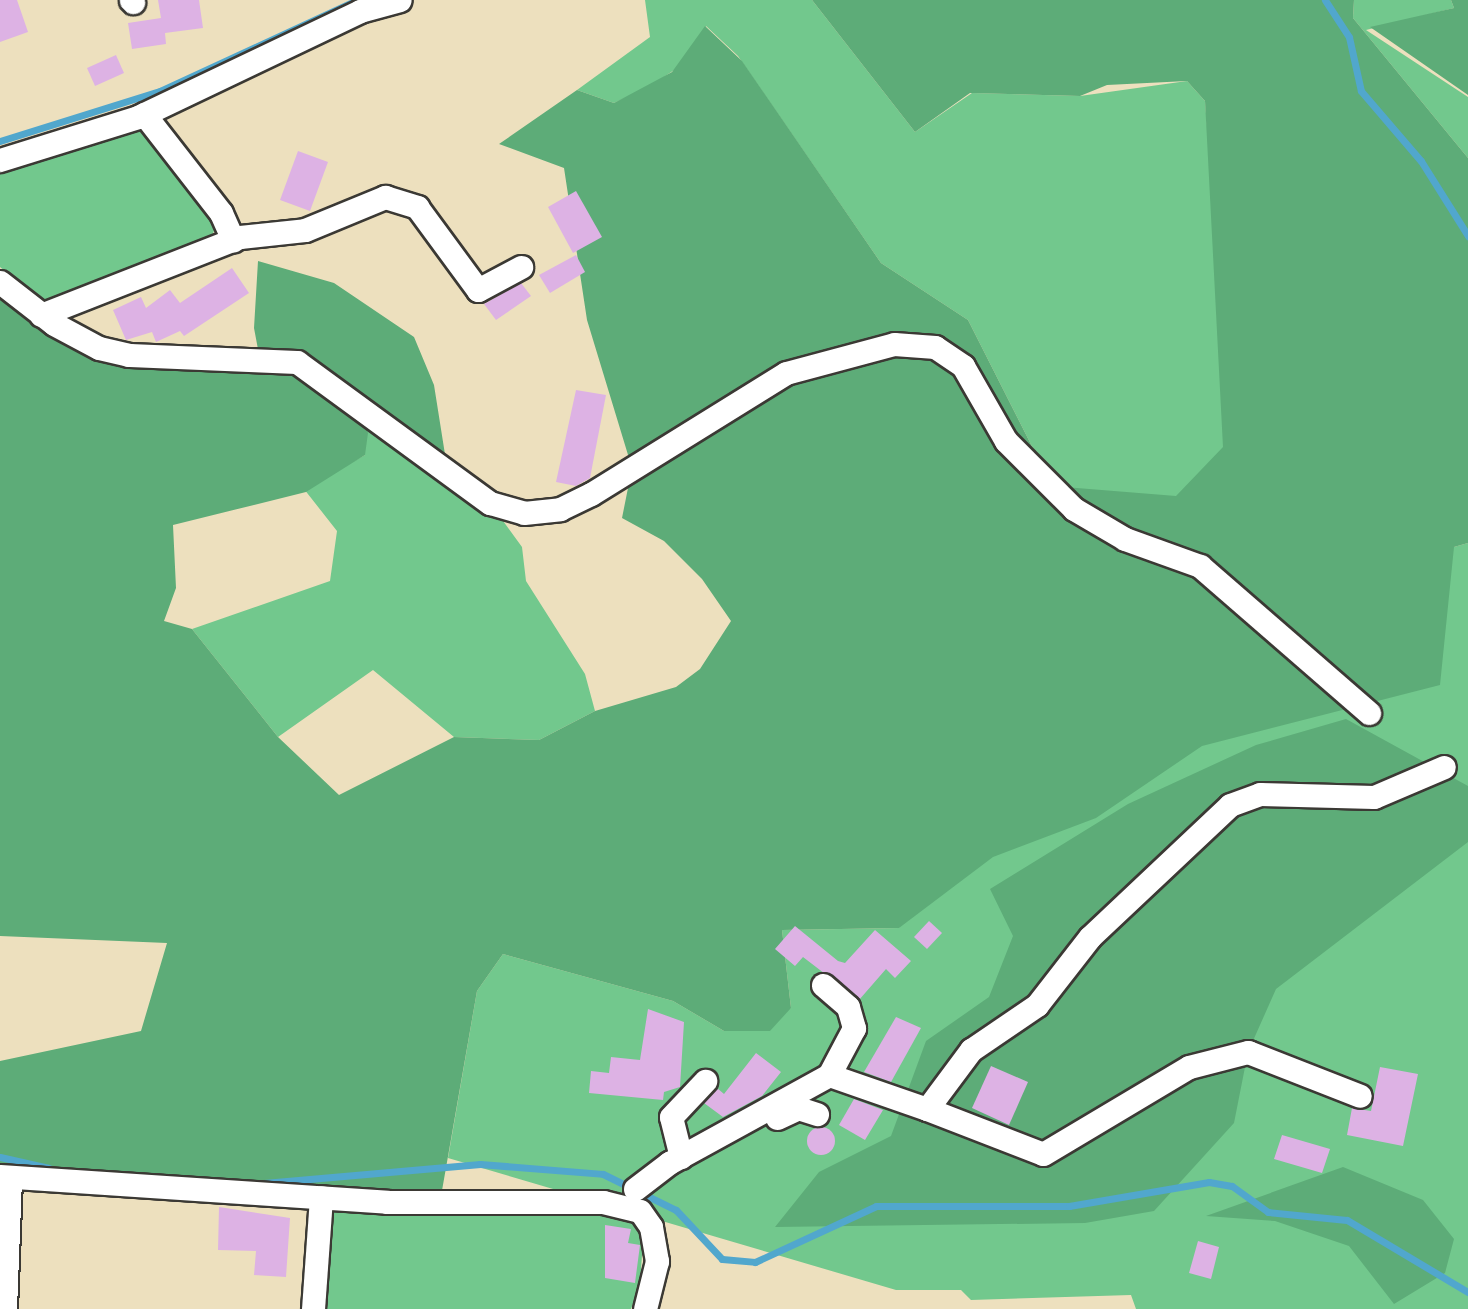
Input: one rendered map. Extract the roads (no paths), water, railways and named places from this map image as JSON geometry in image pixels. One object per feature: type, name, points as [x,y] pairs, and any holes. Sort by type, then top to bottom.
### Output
[{"type":"street","points":[[0,159],[144,114],[360,11],[400,0]]},
{"type":"street","points":[[144,114],[220,213],[233,240]]},
{"type":"street","points":[[41,316],[233,240],[305,230],[385,197],[417,207],[478,290],[521,267]]},
{"type":"street","points":[[0,282],[41,316],[99,348],[129,355],[297,362],[489,503],[524,513],[560,509],[591,494],[786,373],[894,344],[935,347],[963,366],[1006,441],[1074,509],[1125,539],[1200,566],[1369,713]]},
{"type":"street","points":[[928,1109],[971,1050],[1037,1005],[1090,936],[1230,805],[1260,794],[1374,797],[1444,767]]},
{"type":"street","points":[[635,1189],[681,1157],[829,1075],[854,1028],[848,1007],[823,985]]},
{"type":"street","points":[[829,1075],[928,1109],[1043,1154],[1189,1067],[1248,1052],[1360,1096]]},
{"type":"street","points":[[681,1157],[671,1117],[705,1081]]},
{"type":"street","points":[[733,1130],[741,1134],[798,1108],[817,1114]]},
{"type":"street","points":[[5,1309],[5,1177],[321,1197],[603,1202],[640,1211],[652,1227],[657,1261],[645,1309]]},
{"type":"street","points":[[313,1309],[321,1197]]},
{"type":"waterway","points":[[0,141],[160,91],[357,0]]},
{"type":"waterway","points":[[1325,0],[1349,37],[1361,91],[1421,161],[1468,236]]},
{"type":"waterway","points":[[0,1157],[49,1168]]},
{"type":"waterway","points":[[264,1183],[480,1164],[603,1174],[676,1210],[722,1259],[755,1262],[876,1206],[1069,1206],[1209,1182],[1232,1186],[1268,1212],[1347,1220],[1468,1292]]}]
